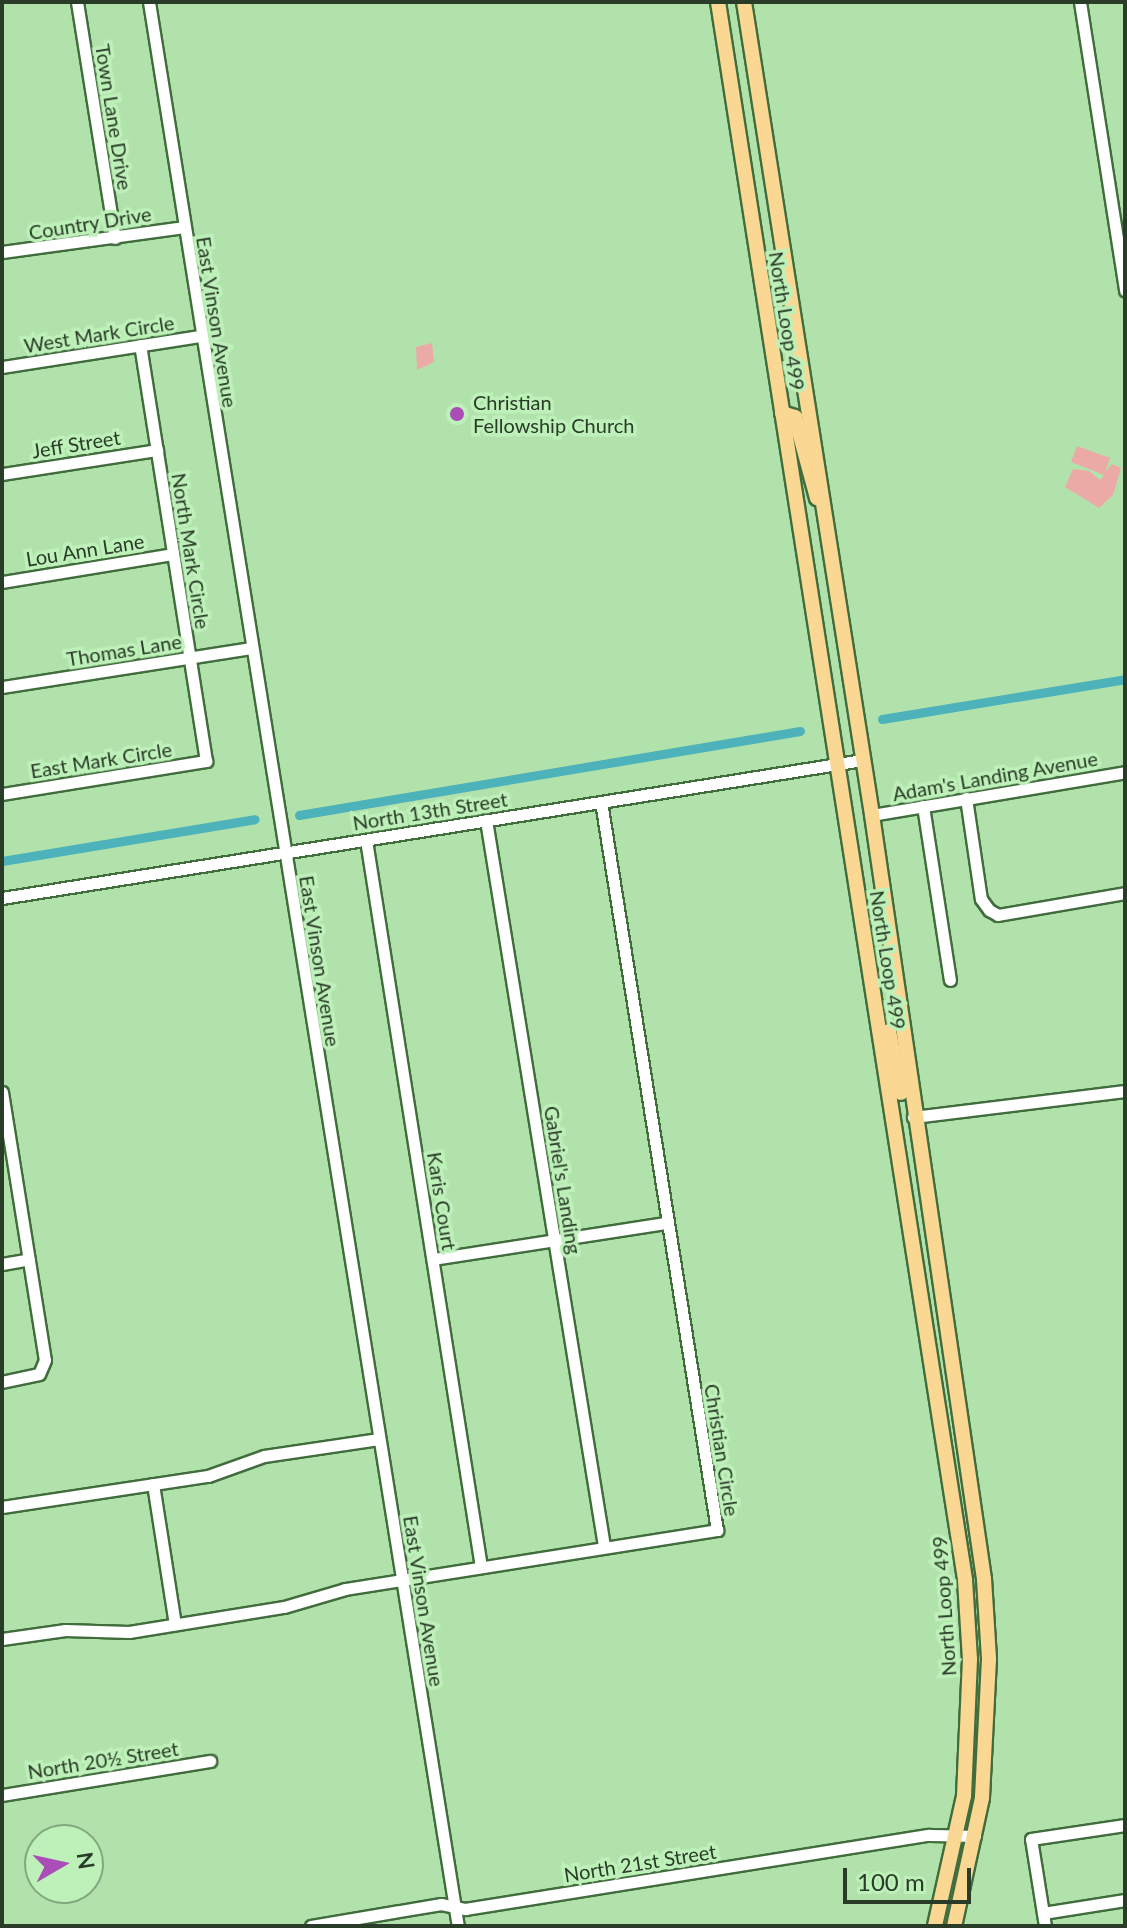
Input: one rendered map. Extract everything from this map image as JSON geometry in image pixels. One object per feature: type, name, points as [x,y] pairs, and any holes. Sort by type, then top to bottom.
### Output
[{"type":"main road","name":"North Loop 499","points":[[718,2],[965,1580],[969,1733],[957,1833],[935,1926]]},
{"type":"main road","name":"North Loop 499","points":[[744,2],[872,815],[913,1117],[984,1579],[987,1734],[975,1836],[954,1926]]},
{"type":"main road","points":[[782,413],[795,417],[807,472],[825,512]]},
{"type":"main road","points":[[871,982],[888,1027],[904,1114],[913,1117]]},
{"type":"street","name":"Town Lane Drive","points":[[77,2],[115,238]]},
{"type":"street","name":"East Vinson Avenue","points":[[149,2],[458,1926]]},
{"type":"street","points":[[1080,2],[1125,291]]},
{"type":"street","name":"Country Drive","points":[[2,252],[184,227]]},
{"type":"street","name":"West Mark Circle","points":[[2,367],[201,336]]},
{"type":"street","name":"North Mark Circle","points":[[140,345],[206,761]]},
{"type":"street","name":"Jeff Street","points":[[2,474],[157,450]]},
{"type":"street","name":"Lou Ann Lane","points":[[2,582],[173,554]]},
{"type":"street","name":"Thomas Lane","points":[[2,687],[252,648]]},
{"type":"street","name":"North 13th Street","points":[[2,898],[863,760]]},
{"type":"street","name":"East Mark Circle","points":[[2,794],[206,761]]},
{"type":"street","name":"Adam's Landing Avenue","points":[[872,815],[1125,772]]},
{"type":"street","points":[[966,798],[981,899],[989,910],[998,915],[1125,893]]},
{"type":"street","name":"Christian Circle","points":[[2,1639],[175,1624],[402,1580],[717,1530],[601,802]]},
{"type":"street","points":[[923,806],[950,980]]},
{"type":"street","name":"Gabriel's Landing","points":[[486,820],[604,1546]]},
{"type":"street","name":"Karis Court","points":[[366,840],[481,1567]]},
{"type":"street","points":[[913,1117],[1125,1091]]},
{"type":"street","points":[[2,1092],[6,1143],[29,1259],[45,1366],[34,1376],[2,1382]]},
{"type":"street","points":[[433,1259],[666,1223]]},
{"type":"street","points":[[2,1264],[29,1259]]},
{"type":"street","points":[[2,1507],[222,1473],[264,1456],[379,1439]]},
{"type":"street","points":[[153,1484],[175,1624]]},
{"type":"street","name":"North 20½ Street","points":[[2,1795],[210,1761]]},
{"type":"street","points":[[1045,1926],[1031,1839],[1125,1825]]},
{"type":"street","name":"North 21st Street","points":[[311,1926],[454,1905],[465,1909],[957,1833],[975,1836]]},
{"type":"street","points":[[1043,1913],[1125,1900]]},
{"type":"shaded area","points":[[432,343],[434,362],[417,370],[416,347]]},
{"type":"shaded area","points":[[1077,446],[1110,458],[1105,472],[1112,464],[1121,468],[1113,495],[1099,508],[1065,487],[1073,469],[1089,471],[1100,480],[1104,475],[1071,462]]},
{"type":"waterway","points":[[882,719],[1125,679]]},
{"type":"waterway","points":[[299,815],[800,731]]},
{"type":"waterway","points":[[2,861],[255,819]]},
{"type":"place","name":"Christian Fellowship Church","points":[[457,414]]}]
